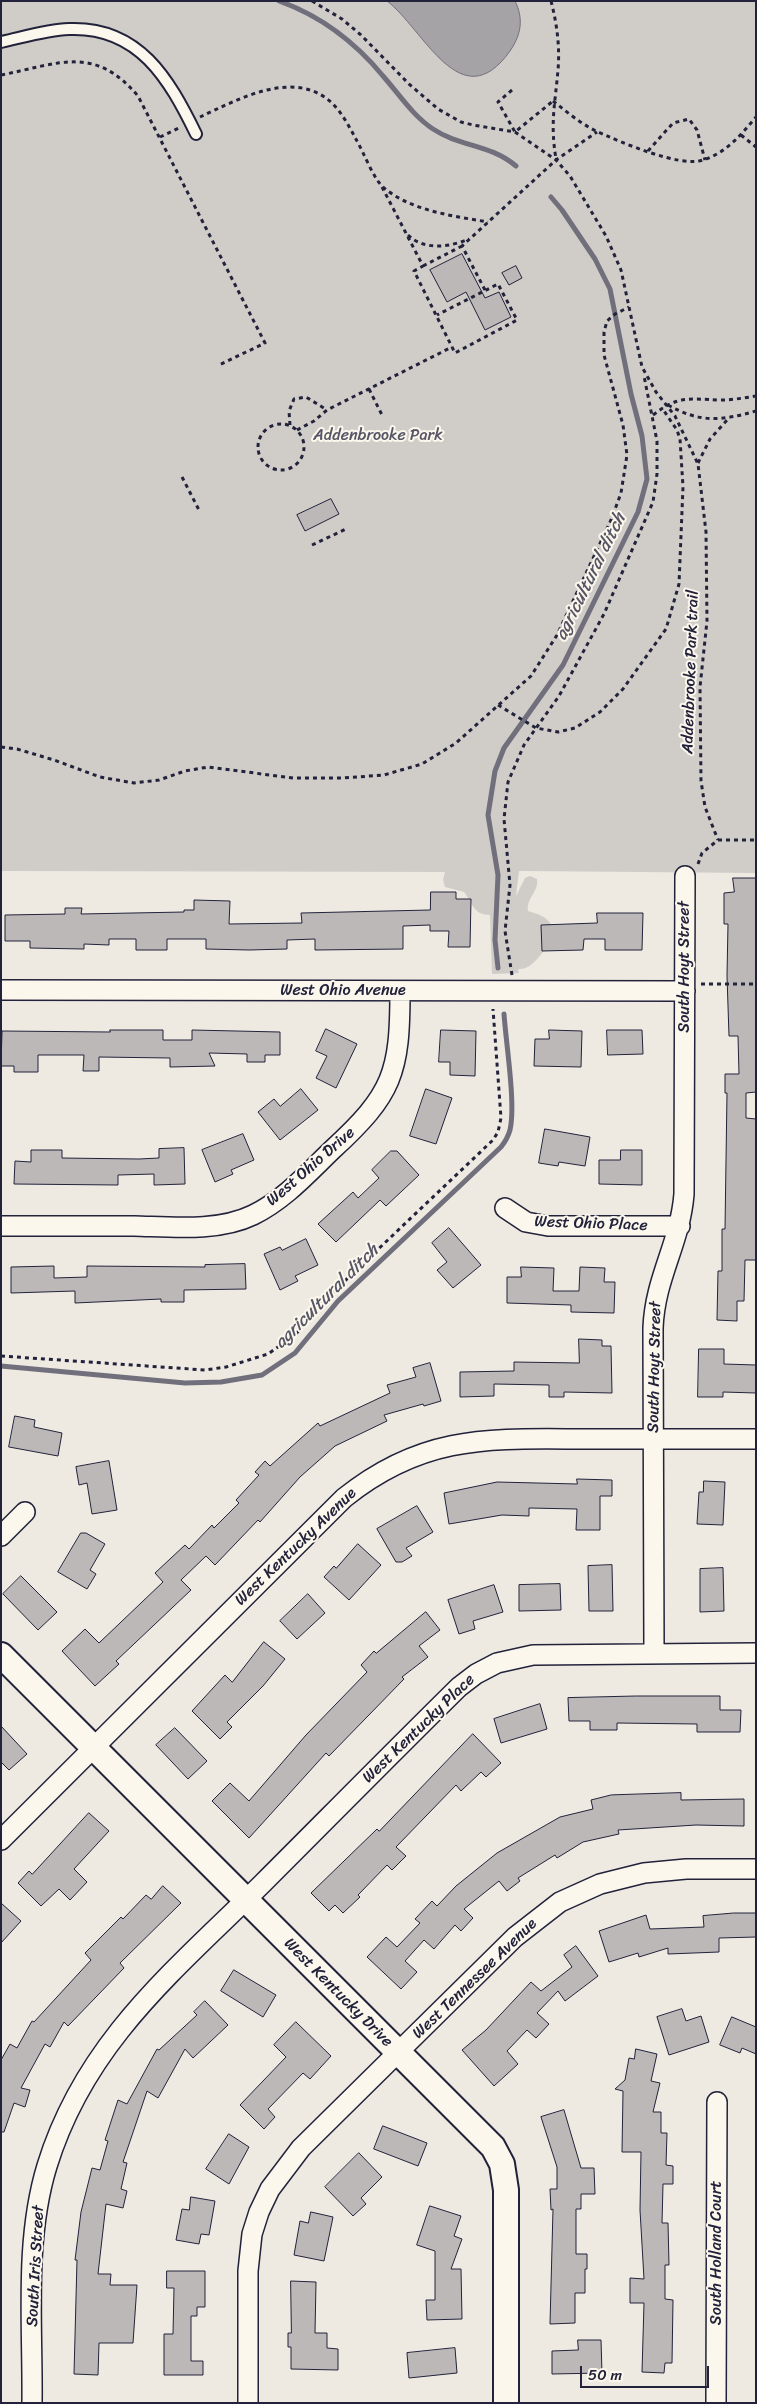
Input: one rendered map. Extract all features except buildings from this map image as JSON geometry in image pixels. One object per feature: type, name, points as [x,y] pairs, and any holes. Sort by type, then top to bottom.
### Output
[{"type":"street","name":"South Hoyt Street","points":[[654,1653],[654,1304],[663,1271],[680,1226],[685,1180],[685,987],[691,872]]},
{"type":"street","name":"West Ohio Avenue","points":[[1,990],[513,991],[685,987]]},
{"type":"street","name":"West Ohio Drive","points":[[1,1226],[197,1227],[238,1220],[266,1207],[282,1196],[351,1132],[380,1100],[392,1074],[398,1047],[400,991]]},
{"type":"street","name":"West Ohio Place","points":[[505,1208],[526,1222],[548,1226],[680,1226]]},
{"type":"street","name":"West Kentucky Avenue","points":[[1,1840],[344,1498],[384,1470],[425,1452],[478,1440],[756,1439]]},
{"type":"street","points":[[1,1536],[25,1512]]},
{"type":"street","name":"West Kentucky Place","points":[[246,1900],[459,1687],[476,1674],[497,1663],[532,1655],[756,1653]]},
{"type":"street","name":"West Kentucky Drive","points":[[1,1655],[488,2140],[502,2164],[506,2198],[506,2403]]},
{"type":"street","name":"West Tennessee Avenue","points":[[248,2403],[248,2260],[259,2212],[270,2189],[287,2164],[525,1928],[546,1911],[577,1893],[615,1879],[644,1873],[686,1869],[756,1869]]},
{"type":"street","name":"South Iris Street","points":[[32,2403],[35,2233],[47,2168],[62,2124],[93,2067],[116,2035],[156,1988],[246,1900]]},
{"type":"street","name":"South Holland Court","points":[[716,2403],[717,2102]]},
{"type":"lane","points":[[1,42],[70,29],[97,31],[120,39],[143,54],[159,70],[172,88],[196,134]]},
{"type":"path","name":"Addenbrooke Park trail","points":[[312,1],[342,19],[361,34],[409,84],[438,109],[473,125],[515,132],[556,160],[570,176],[606,236],[621,270],[642,369],[684,431],[698,464],[706,532],[707,621],[700,680],[701,781],[705,807],[718,840]]},
{"type":"path","points":[[551,1],[558,34],[559,57],[552,133],[556,160]]},
{"type":"path","points":[[1,75],[66,61],[98,65],[116,75],[138,96],[265,343],[219,365]]},
{"type":"path","points":[[202,116],[267,89],[306,89],[324,97],[339,111],[382,186],[423,266]]},
{"type":"path","points":[[512,90],[498,102],[515,132],[554,101]]},
{"type":"path","points":[[554,101],[597,131],[648,151],[680,161],[692,162],[706,160],[719,153],[741,135],[756,117]]},
{"type":"path","points":[[648,151],[673,123],[689,119],[697,130],[706,160]]},
{"type":"path","points":[[160,137],[178,128]]},
{"type":"path","points":[[437,316],[498,284],[517,320],[455,353],[414,271],[462,246],[556,160],[597,131]]},
{"type":"path","points":[[741,135],[756,147]]},
{"type":"path","points":[[382,186],[410,203],[430,210],[488,222]]},
{"type":"path","points":[[406,232],[417,242],[431,245],[455,244],[472,238]]},
{"type":"path","points":[[462,246],[485,290]]},
{"type":"path","points":[[1,747],[54,760],[100,777],[134,784],[159,780],[185,771],[208,767],[293,778],[365,776],[398,772],[429,760],[456,743],[531,676],[557,635],[611,520],[626,474],[625,439],[603,343],[607,322],[615,314],[629,308]]},
{"type":"path","points":[[297,430],[314,421],[327,410],[452,347]]},
{"type":"path","points":[[513,991],[505,930],[510,885],[504,820],[506,794],[511,770],[517,757],[559,696],[587,646],[648,516],[657,474],[657,441],[642,369]]},
{"type":"path","points":[[369,389],[383,417]]},
{"type":"path","points":[[652,415],[666,404],[685,398],[720,400],[756,396]]},
{"type":"path","points":[[290,425],[290,411],[294,399],[306,397],[327,410]]},
{"type":"path","name":"Addenbrooke Park trail","points":[[666,404],[690,415],[729,419],[756,411]]},
{"type":"path","points":[[498,705],[532,726],[550,732],[564,731],[586,723],[600,712],[622,689],[658,642],[672,615],[680,584],[681,458],[677,430],[662,408]]},
{"type":"path","name":"Addenbrooke Park trail","points":[[698,464],[710,438],[729,419]]},
{"type":"path","points":[[281,423],[290,425],[297,430],[304,446],[298,462],[285,469],[268,466],[259,452],[258,444],[261,434],[272,425],[281,423]]},
{"type":"path","points":[[182,477],[199,510]]},
{"type":"path","points":[[312,545],[346,528]]},
{"type":"path","points":[[691,872],[702,853],[718,840],[756,840]]},
{"type":"path","points":[[685,987],[756,984]]},
{"type":"path","points":[[1,1356],[205,1370],[252,1360],[283,1345],[295,1336],[331,1294],[493,1140],[498,1132],[500,1103],[491,991]]},
{"type":"green space","name":"Addenbrooke Park","points":[[1,1],[756,1],[756,873],[519,871],[516,896],[525,878],[530,876],[537,879],[528,911],[544,917],[554,931],[545,949],[530,966],[518,969],[519,973],[492,974],[490,915],[477,911],[464,892],[445,887],[443,880],[445,872],[1,871]]},
{"type":"shaded area","points":[[387,1],[515,1],[520,14],[519,33],[510,51],[492,70],[475,76],[459,73],[444,62],[429,47],[401,14]]},
{"type":"waterway","name":"agricultural ditch","points":[[279,1],[309,14],[349,41],[413,111],[433,129],[443,135],[496,153],[516,166]]},
{"type":"waterway","name":"agricultural ditch","points":[[498,968],[495,940],[498,875],[488,815],[495,771],[504,748],[563,665],[638,512],[647,479],[642,436],[631,394],[610,289],[595,259],[551,197]]},
{"type":"waterway","name":"agricultural ditch","points":[[1,1366],[185,1383],[221,1382],[262,1375],[295,1353],[338,1301],[501,1147],[505,1141],[510,1130],[512,1105],[504,1014]]}]
